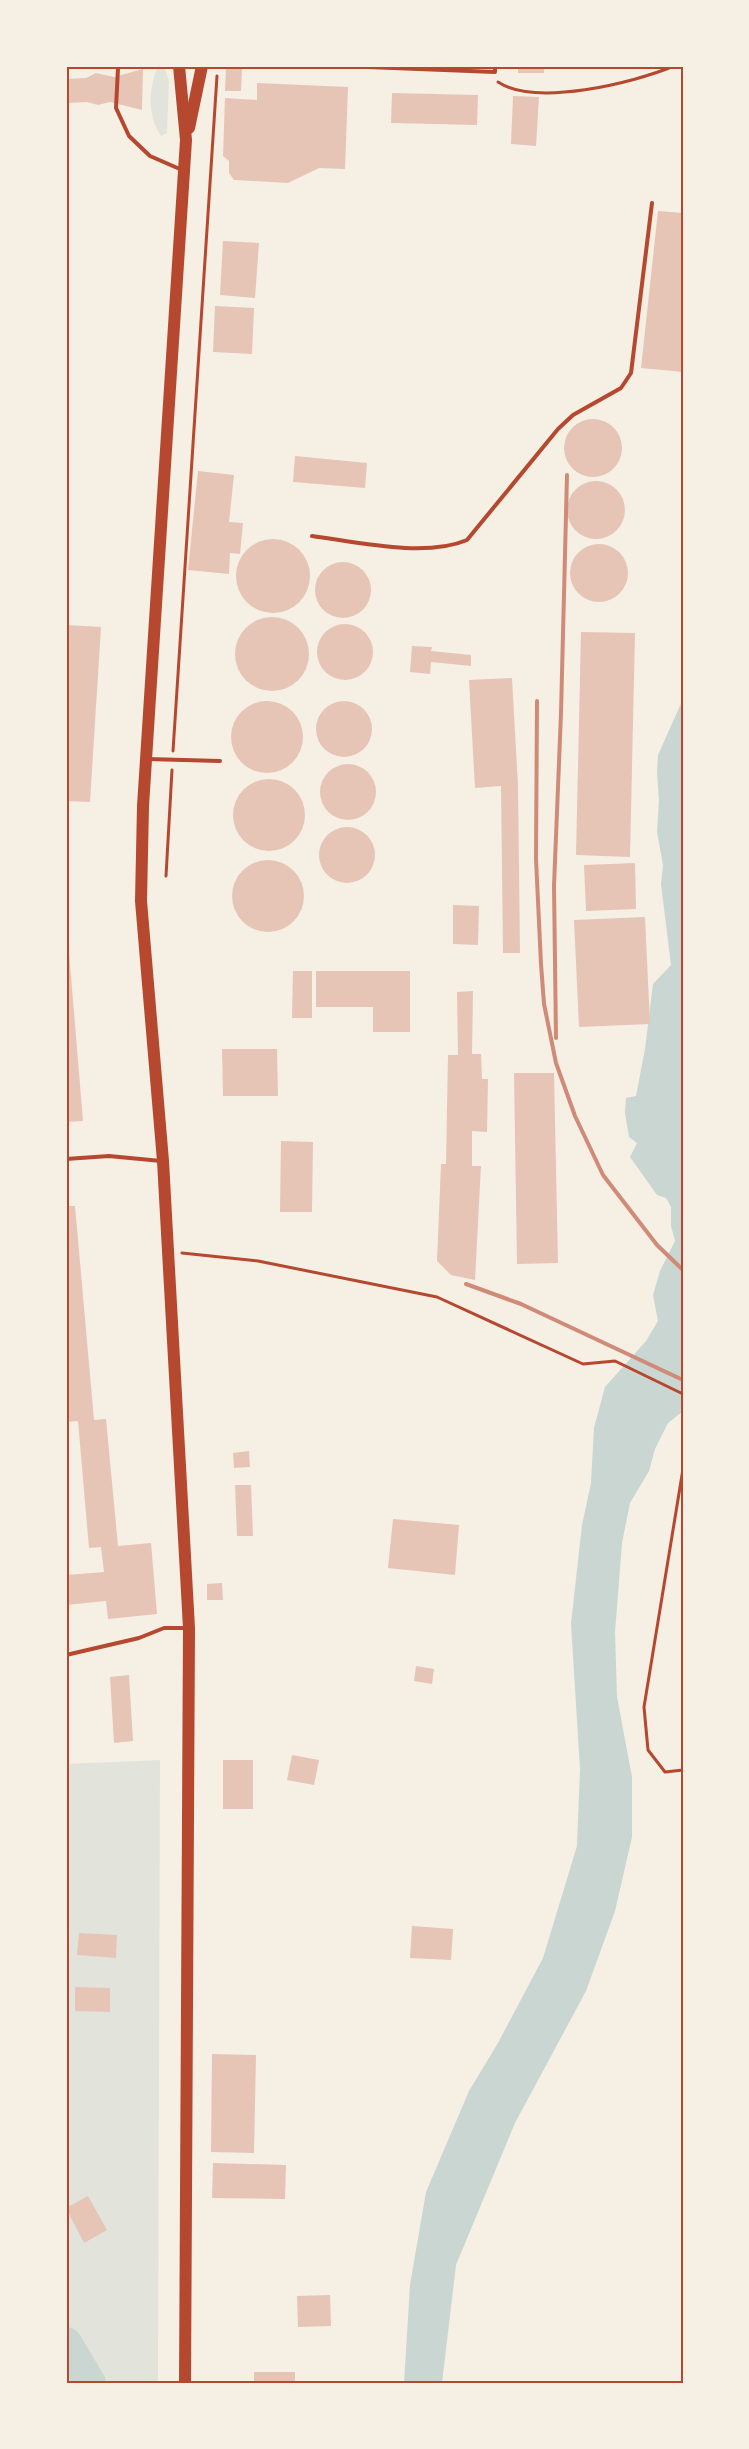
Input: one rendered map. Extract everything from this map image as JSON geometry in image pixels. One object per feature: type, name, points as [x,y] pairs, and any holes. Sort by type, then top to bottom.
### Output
[{"type":"main road","points":[[179,66],[186,140]]},
{"type":"main road","points":[[185,2383],[189,1628],[163,1162],[141,900],[146,759],[186,140],[202,66]]},
{"type":"lane","points":[[120,66],[118,68],[116,108],[129,136],[150,156],[184,171]]},
{"type":"lane","points":[[342,66],[495,72],[495,66]]},
{"type":"lane","points":[[312,536],[430,549],[452,546],[467,540],[558,429],[573,415],[621,388],[631,372],[652,203]]},
{"type":"lane","points":[[146,759],[220,761]]},
{"type":"lane","points":[[66,1159],[109,1156],[163,1162]]},
{"type":"lane","points":[[66,1655],[139,1638],[164,1628],[189,1628]]},
{"type":"path","points":[[166,876],[217,66]]},
{"type":"path","points":[[495,72],[498,83],[537,93],[589,90],[657,73],[674,66]]},
{"type":"path","points":[[168,1252],[258,1261],[437,1297],[583,1364],[615,1361],[683,1394]]},
{"type":"path","points":[[683,1469],[644,1707],[648,1750],[665,1772],[683,1770]]},
{"type":"shaded area","points":[[164,67],[169,81],[167,133],[161,136],[154,121],[151,94],[157,69]]},
{"type":"shaded area","points":[[683,699],[683,1411],[668,1423],[655,1449],[649,1471],[630,1503],[622,1543],[615,1632],[617,1697],[632,1777],[632,1837],[615,1911],[586,1991],[515,2123],[456,2265],[442,2383],[404,2383],[410,2285],[426,2192],[469,2091],[498,2043],[543,1958],[577,1846],[580,1769],[571,1624],[582,1525],[591,1483],[594,1428],[605,1387],[646,1341],[658,1321],[653,1295],[660,1271],[675,1241],[671,1226],[671,1207],[666,1198],[657,1195],[630,1157],[637,1143],[629,1137],[625,1113],[626,1098],[636,1096],[645,1049],[653,984],[671,965],[661,884],[663,865],[657,832],[659,800],[657,772],[658,755]]},
{"type":"shaded area","points":[[160,1760],[158,2383],[66,2383],[66,1764]]},
{"type":"building","points":[[518,66],[544,66],[544,73],[518,73]]},
{"type":"building","points":[[226,68],[242,69],[241,91],[225,91]]},
{"type":"building","points":[[143,69],[142,110],[110,102],[98,105],[87,102],[66,103],[66,79],[86,78],[96,73],[114,77]]},
{"type":"building","points":[[257,83],[348,87],[345,169],[319,168],[288,183],[234,180],[229,173],[229,161],[223,156],[225,98],[257,100]]},
{"type":"building","points":[[392,93],[478,95],[477,125],[391,123]]},
{"type":"building","points":[[513,96],[539,97],[536,146],[511,144]]},
{"type":"building","points":[[658,211],[683,213],[683,372],[641,368]]},
{"type":"building","points":[[223,241],[259,243],[255,298],[220,295]]},
{"type":"building","points":[[215,306],[254,308],[252,354],[213,352]]},
{"type":"building","points":[[593,419],[604,421],[617,432],[622,448],[620,459],[609,472],[593,477],[582,475],[569,464],[564,448],[566,437],[577,424]]},
{"type":"building","points":[[295,456],[367,463],[365,488],[293,482]]},
{"type":"building","points":[[198,471],[234,475],[229,522],[243,523],[240,554],[230,553],[229,574],[188,570]]},
{"type":"building","points":[[596,481],[607,483],[620,494],[625,510],[623,521],[612,534],[596,539],[585,537],[572,526],[567,510],[569,499],[580,486]]},
{"type":"building","points":[[273,539],[287,542],[299,550],[307,562],[310,576],[307,590],[299,602],[287,610],[273,613],[259,610],[247,602],[239,590],[236,576],[239,562],[247,550],[259,542]]},
{"type":"building","points":[[599,544],[610,546],[623,557],[628,573],[626,584],[615,597],[599,602],[588,600],[575,589],[570,573],[572,562],[583,549]]},
{"type":"building","points":[[343,562],[354,564],[363,570],[369,579],[371,590],[369,601],[363,610],[354,616],[343,618],[332,616],[323,610],[317,601],[315,590],[317,579],[323,570],[332,564]]},
{"type":"building","points":[[272,617],[286,620],[298,628],[306,640],[309,654],[306,668],[298,680],[286,688],[272,691],[258,688],[246,680],[238,668],[235,654],[238,640],[246,628],[258,620]]},
{"type":"building","points":[[345,624],[356,626],[365,632],[371,641],[373,652],[371,663],[365,672],[356,678],[345,680],[334,678],[325,672],[319,663],[317,652],[319,641],[325,632],[334,626]]},
{"type":"building","points":[[66,625],[101,627],[90,802],[66,801]]},
{"type":"building","points":[[581,632],[635,633],[630,857],[576,855]]},
{"type":"building","points":[[412,646],[432,647],[431,651],[471,655],[471,666],[431,662],[430,674],[410,672]]},
{"type":"building","points":[[512,678],[518,786],[520,953],[503,953],[501,786],[475,788],[469,680]]},
{"type":"building","points":[[274,701],[293,711],[301,723],[303,737],[301,751],[293,763],[281,771],[260,773],[241,763],[233,751],[231,730],[241,711],[253,703]]},
{"type":"building","points":[[344,701],[355,703],[364,709],[370,718],[372,729],[370,740],[364,749],[355,755],[344,757],[333,755],[324,749],[318,740],[316,729],[318,718],[324,709],[333,703]]},
{"type":"building","points":[[348,764],[359,766],[368,772],[374,781],[376,792],[374,803],[368,812],[359,818],[348,820],[337,818],[328,812],[322,803],[320,792],[322,781],[328,772],[337,766]]},
{"type":"building","points":[[276,779],[295,789],[303,801],[305,815],[303,829],[295,841],[283,849],[262,851],[243,841],[235,829],[233,808],[243,789],[255,781]]},
{"type":"building","points":[[347,827],[358,829],[367,835],[373,844],[375,855],[373,866],[367,875],[358,881],[347,883],[336,881],[327,875],[321,866],[319,855],[321,844],[327,835],[336,829]]},
{"type":"building","points":[[275,860],[294,870],[302,882],[304,896],[302,910],[294,922],[282,930],[261,932],[242,922],[234,910],[232,889],[242,870],[254,862]]},
{"type":"building","points":[[635,863],[636,909],[586,911],[584,865]]},
{"type":"building","points":[[453,905],[479,906],[478,945],[453,944]]},
{"type":"building","points":[[66,916],[83,1121],[66,1122]]},
{"type":"building","points":[[645,917],[650,1024],[579,1027],[574,920]]},
{"type":"building","points":[[293,971],[312,971],[312,1018],[292,1018]]},
{"type":"building","points":[[316,971],[410,971],[410,1032],[373,1032],[373,1007],[316,1007]]},
{"type":"building","points":[[473,991],[472,1054],[481,1054],[482,1079],[488,1079],[487,1132],[472,1131],[472,1166],[481,1166],[475,1280],[451,1275],[437,1261],[441,1164],[446,1164],[448,1055],[458,1055],[457,992]]},
{"type":"building","points":[[222,1049],[277,1049],[278,1096],[223,1096]]},
{"type":"building","points":[[514,1073],[554,1073],[558,1263],[517,1264]]},
{"type":"building","points":[[281,1141],[313,1142],[312,1212],[280,1212]]},
{"type":"building","points":[[66,1206],[75,1206],[94,1420],[106,1419],[118,1546],[151,1543],[157,1614],[108,1619],[106,1601],[66,1605],[66,1575],[104,1572],[101,1547],[89,1548],[78,1421],[66,1422]]},
{"type":"building","points":[[249,1451],[250,1467],[234,1468],[233,1453]]},
{"type":"building","points":[[235,1485],[251,1485],[253,1536],[237,1536]]},
{"type":"building","points":[[393,1519],[459,1525],[455,1575],[388,1568]]},
{"type":"building","points":[[222,1583],[223,1600],[207,1600],[207,1584]]},
{"type":"building","points":[[416,1666],[434,1669],[432,1684],[414,1681]]},
{"type":"building","points":[[129,1675],[133,1741],[114,1743],[110,1677]]},
{"type":"building","points":[[292,1755],[319,1760],[314,1785],[287,1780]]},
{"type":"building","points":[[223,1760],[253,1760],[253,1809],[223,1809]]},
{"type":"building","points":[[412,1926],[453,1929],[451,1960],[410,1958]]},
{"type":"building","points":[[79,1933],[117,1935],[116,1958],[77,1955]]},
{"type":"building","points":[[75,1987],[110,1988],[110,2012],[75,2011]]},
{"type":"building","points":[[212,2054],[256,2055],[254,2153],[211,2152]]},
{"type":"building","points":[[213,2163],[286,2165],[285,2199],[212,2198]]},
{"type":"building","points":[[88,2196],[107,2230],[84,2243],[66,2208]]},
{"type":"building","points":[[330,2295],[331,2326],[298,2327],[297,2296]]},
{"type":"building","points":[[254,2372],[295,2372],[295,2383],[254,2383]]},
{"type":"waterway","points":[[66,2343],[90,2383]]},
{"type":"railway","points":[[556,1038],[554,886],[561,713],[567,475]]},
{"type":"railway","points":[[537,701],[536,859],[541,964],[544,1004],[556,1063],[575,1116],[603,1175],[657,1245],[683,1270]]},
{"type":"railway","points":[[466,1284],[521,1304],[683,1380]]}]
